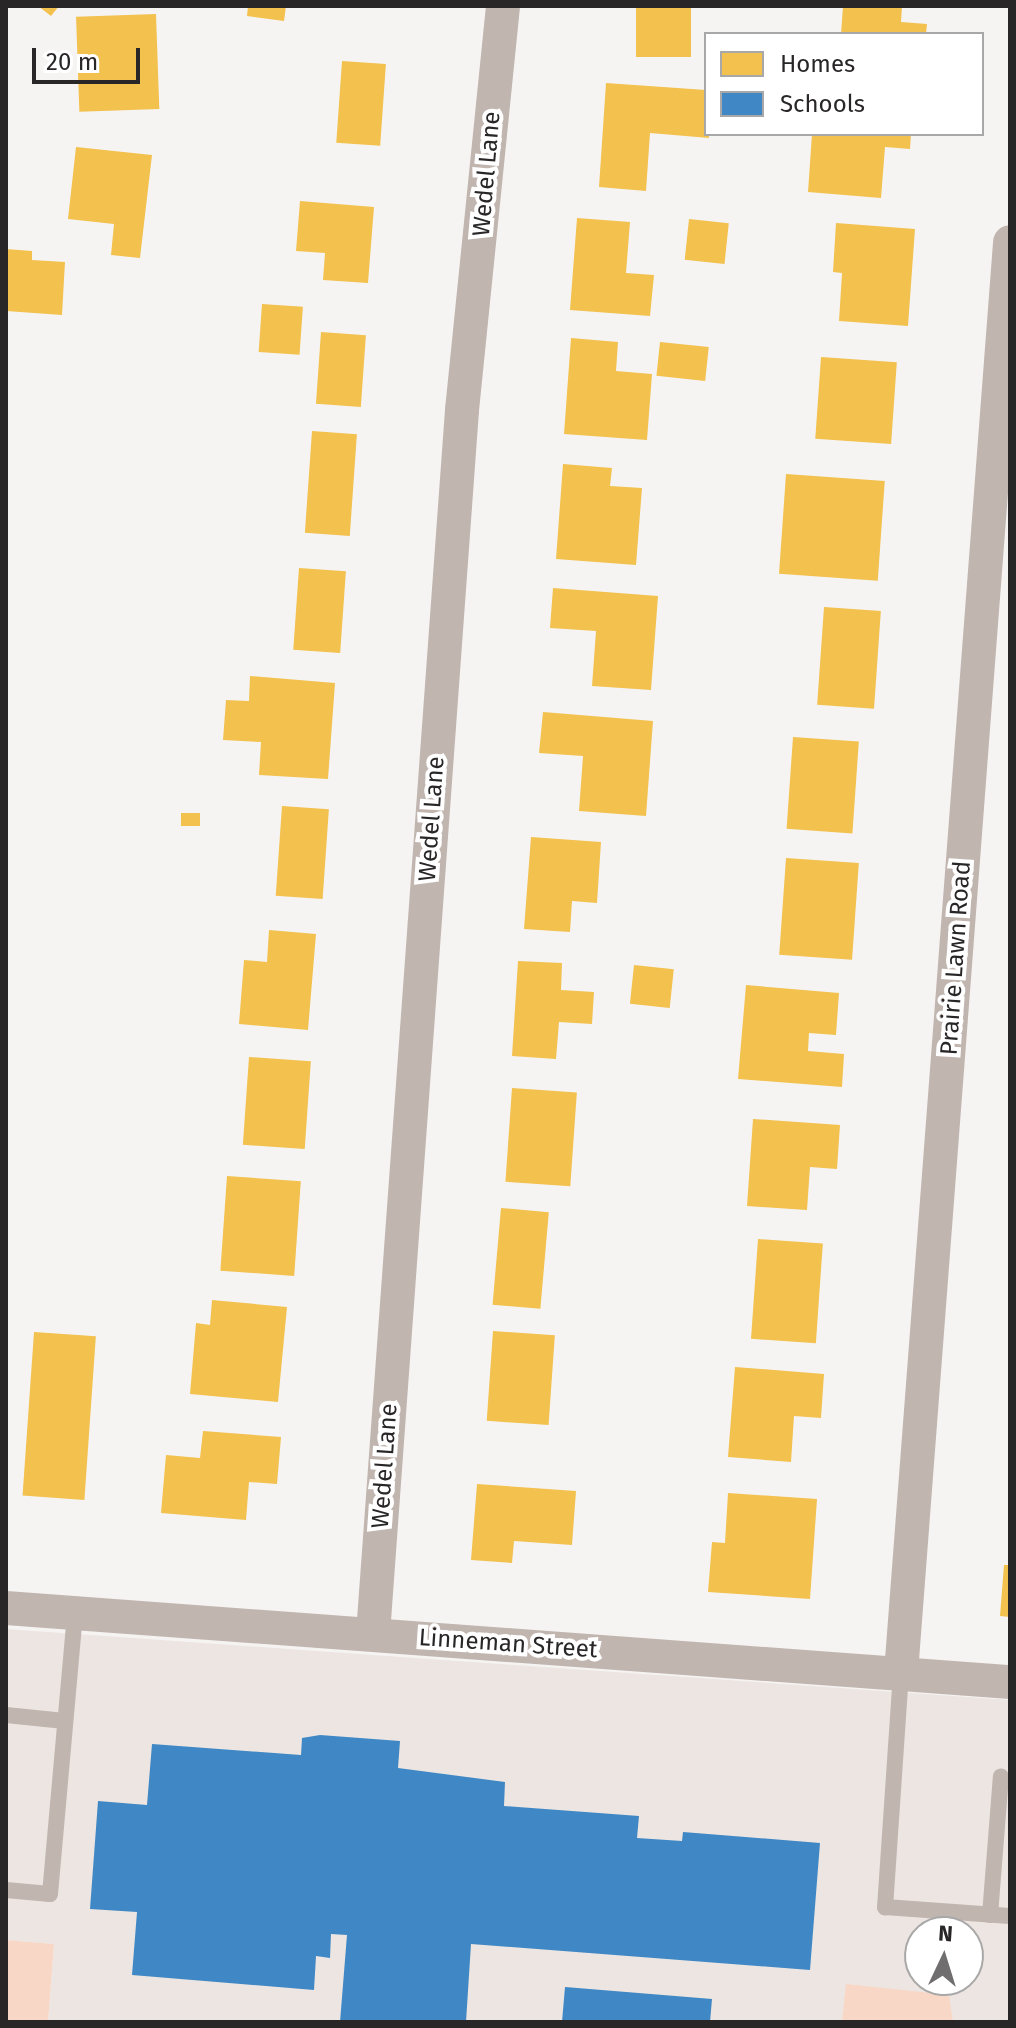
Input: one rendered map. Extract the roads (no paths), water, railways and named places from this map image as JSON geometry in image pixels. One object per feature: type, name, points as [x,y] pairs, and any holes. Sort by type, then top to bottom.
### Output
[{"type":"street","name":"Wedel Lane","points":[[373,1634],[462,410],[503,6]]},
{"type":"street","name":"Prairie Lawn Road","points":[[901,1673],[1010,242]]},
{"type":"street","name":"Linneman Street","points":[[6,1608],[1010,1682]]},
{"type":"lane","points":[[6,1890],[50,1894],[75,1613]]},
{"type":"lane","points":[[901,1673],[885,1907],[1010,1916]]},
{"type":"lane","points":[[6,1715],[65,1721]]},
{"type":"lane","points":[[990,1915],[1001,1776]]}]
